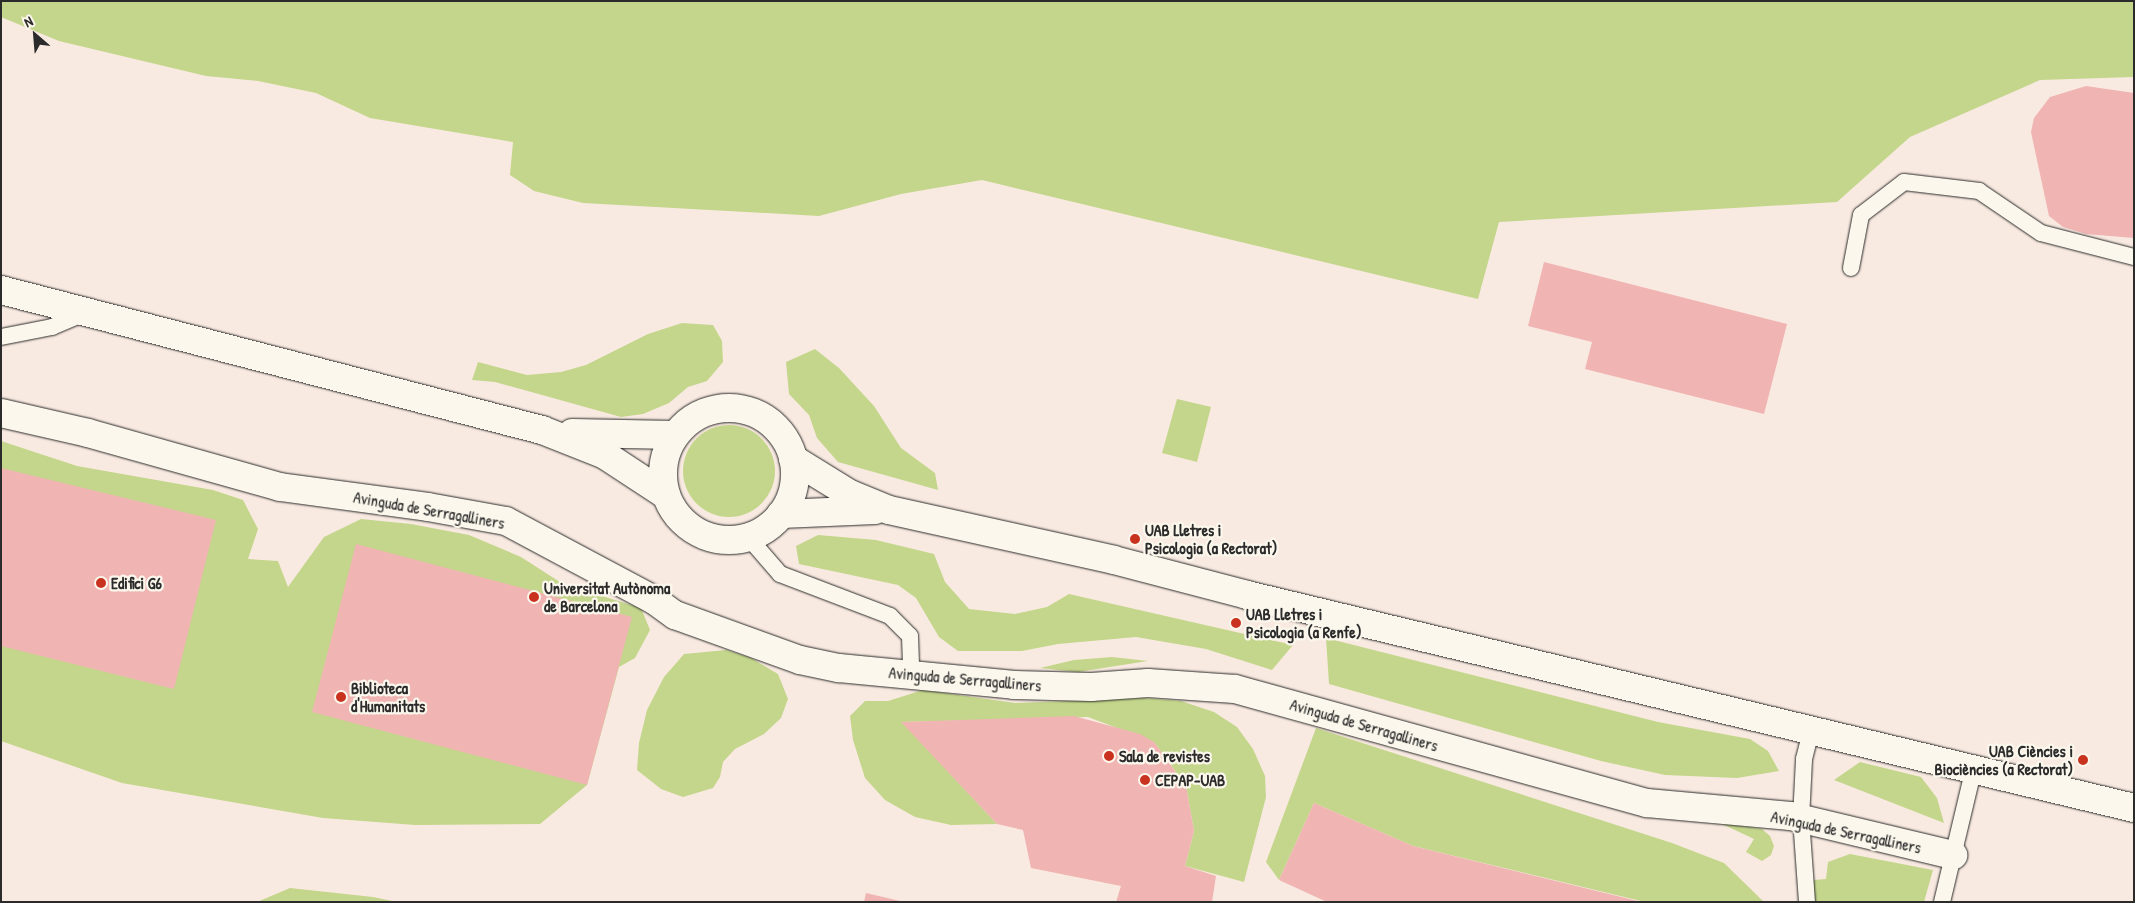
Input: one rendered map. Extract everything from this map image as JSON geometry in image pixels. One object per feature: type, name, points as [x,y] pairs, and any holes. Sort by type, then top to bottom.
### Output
[{"type":"street","points":[[1,290],[542,430],[605,455],[666,494]]},
{"type":"street","points":[[718,408],[742,409],[757,414],[776,428],[788,445],[794,460],[792,492],[781,514],[766,528],[748,537],[728,540],[698,533],[682,521],[666,494],[663,463],[675,435],[702,413],[718,408]]},
{"type":"street","name":"Avinguda de Serragalliners","points":[[1,413],[98,436],[280,487],[428,507],[506,521],[654,600],[675,615],[709,629],[800,660],[839,668],[1014,685],[1091,687],[1148,683],[1235,690],[1647,803],[1802,819],[1953,855]]},
{"type":"street","points":[[542,430],[609,436],[675,435]]},
{"type":"street","points":[[794,460],[850,494],[889,510],[1114,560],[1247,595],[1974,768],[2134,808]]},
{"type":"street","points":[[781,514],[889,510]]},
{"type":"lane","points":[[1851,268],[1861,215],[1904,182],[1979,191],[2041,233],[2134,257]]},
{"type":"lane","points":[[1,336],[52,327],[88,312]]},
{"type":"lane","points":[[748,537],[780,574],[890,616],[910,636],[911,674]]},
{"type":"lane","points":[[1807,902],[1802,819],[1804,759],[1811,730]]},
{"type":"lane","points":[[1942,902],[1974,768]]},
{"type":"green space","points":[[1,1],[2134,1],[2134,77],[2040,80],[1910,137],[1837,202],[1499,222],[1478,299],[982,180],[901,194],[819,216],[583,203],[534,191],[510,175],[513,142],[370,118],[316,93],[258,81],[206,76],[59,41],[1,17]]},
{"type":"green space","points":[[682,323],[713,325],[722,341],[723,362],[707,381],[688,387],[669,403],[643,414],[621,417],[495,382],[472,380],[478,362],[527,375],[561,372],[586,365],[648,334]]},
{"type":"green space","points":[[815,349],[839,368],[874,406],[901,448],[935,473],[938,490],[838,462],[817,438],[809,415],[789,394],[786,362]]},
{"type":"green space","points":[[1177,399],[1211,407],[1197,462],[1162,453]]},
{"type":"green space","points":[[729,425],[746,429],[761,439],[771,454],[775,471],[771,488],[761,503],[746,513],[729,517],[712,513],[697,503],[687,488],[683,471],[687,454],[697,439],[712,429]]},
{"type":"green space","points":[[1,441],[77,466],[213,490],[243,500],[258,529],[248,559],[278,561],[288,587],[324,537],[361,519],[411,524],[469,535],[521,557],[563,584],[641,608],[650,630],[635,658],[619,667],[587,785],[540,824],[415,825],[323,818],[122,783],[1,741]]},
{"type":"green space","points":[[818,535],[876,540],[934,554],[945,582],[969,609],[1015,614],[1047,607],[1069,594],[1293,645],[1272,670],[1206,649],[1136,637],[1058,644],[1022,651],[958,651],[939,637],[916,598],[898,585],[799,564],[796,546]]},
{"type":"green space","points":[[1326,638],[1658,722],[1750,739],[1768,751],[1779,771],[1737,778],[1665,775],[1601,761],[1329,684]]},
{"type":"green space","points":[[726,650],[751,658],[778,674],[788,699],[781,718],[764,734],[735,749],[723,762],[720,777],[713,788],[683,797],[661,789],[637,770],[639,743],[647,710],[664,677],[684,654]]},
{"type":"green space","points":[[1112,657],[1148,661],[1078,672],[1040,668],[1074,660]]},
{"type":"green space","points":[[923,690],[1015,703],[1145,698],[1181,701],[1214,712],[1237,727],[1253,749],[1265,776],[1266,797],[1244,882],[1185,866],[1194,831],[1186,786],[1154,742],[1088,717],[902,722],[997,824],[951,825],[915,817],[885,800],[865,778],[853,740],[850,716],[865,701],[888,701]]},
{"type":"green space","points":[[1316,728],[1672,843],[1724,863],[1764,902],[1645,902],[1413,846],[1314,803],[1279,880],[1266,862]]},
{"type":"green space","points":[[1860,762],[1921,777],[1937,798],[1944,823],[1834,780]]},
{"type":"green space","points":[[1720,823],[1762,829],[1770,836],[1774,846],[1771,855],[1762,861],[1746,852],[1754,839]]},
{"type":"green space","points":[[1850,854],[1933,870],[1924,902],[1814,902],[1814,880],[1826,879],[1828,862]]},
{"type":"green space","points":[[290,888],[373,897],[397,902],[257,902]]},
{"type":"building","points":[[2086,86],[2134,93],[2134,238],[2086,234],[2063,227],[2049,216],[2031,132],[2034,118],[2050,97]]},
{"type":"building","points":[[1544,262],[1787,324],[1764,414],[1585,369],[1592,342],[1528,326]]},
{"type":"building","name":"Edifici G6","points":[[1,468],[216,520],[174,689],[1,646]]},
{"type":"building","points":[[356,544],[632,617],[587,785],[312,712]]},
{"type":"building","name":"Sala de revistes","points":[[1074,716],[1140,734],[1154,742],[1186,786],[1194,831],[1185,866],[1216,876],[1212,902],[1116,902],[1121,886],[1031,868],[1023,830],[997,824],[901,722]]},
{"type":"building","points":[[1314,803],[1413,846],[1642,902],[1327,902],[1279,880]]},
{"type":"building","points":[[866,893],[900,901],[900,902],[864,902]]},
{"type":"place","name":"UAB Lletres i Psicologia (a Rectorat)","points":[[1135,539]]},
{"type":"place","name":"Edifici G6","points":[[101,583]]},
{"type":"place","name":"Universitat Autònoma de Barcelona","points":[[534,597]]},
{"type":"place","name":"UAB Lletres i Psicologia (a Renfe)","points":[[1236,623]]},
{"type":"place","name":"Biblioteca d'Humanitats","points":[[341,697]]},
{"type":"place","name":"Sala de revistes","points":[[1109,756]]},
{"type":"place","name":"UAB Ciències i Biociències (a Rectorat)","points":[[2083,760]]},
{"type":"place","name":"CEPAP-UAB","points":[[1145,780]]}]
